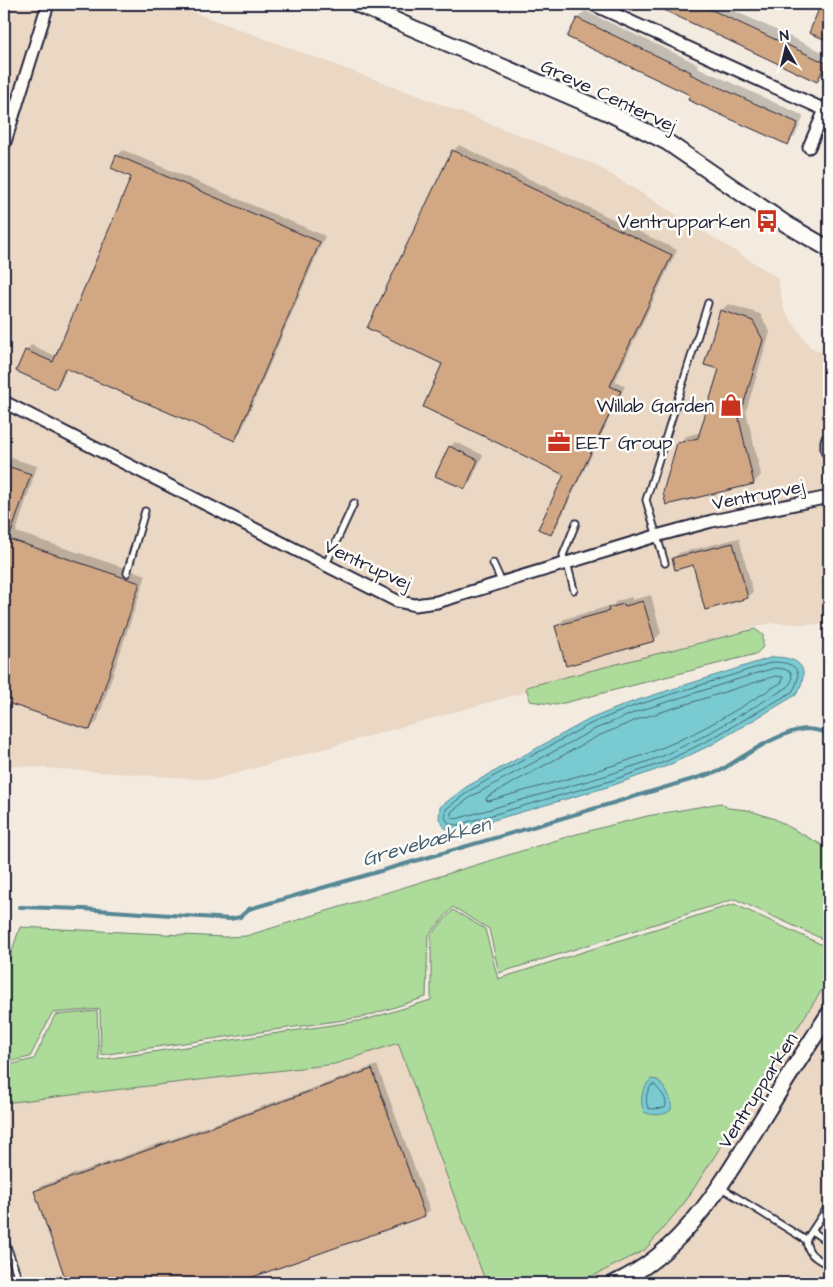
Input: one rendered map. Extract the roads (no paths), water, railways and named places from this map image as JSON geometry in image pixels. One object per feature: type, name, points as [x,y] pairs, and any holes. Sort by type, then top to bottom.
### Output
[{"type":"street","points":[[4,145],[48,4]]},
{"type":"street","name":"Greve Centervej","points":[[357,4],[609,114],[667,142],[786,224],[829,249]]},
{"type":"street","points":[[592,4],[827,106],[809,147]]},
{"type":"street","name":"Ventrupvej","points":[[4,402],[396,601],[415,605],[437,602],[712,521],[829,497]]},
{"type":"street","points":[[829,441],[829,450]]},
{"type":"street","name":"Ventrupparken","points":[[615,1283],[652,1261],[684,1231],[720,1187],[829,1014]]},
{"type":"lane","points":[[665,563],[646,500],[708,303]]},
{"type":"lane","points":[[326,564],[354,503]]},
{"type":"lane","points":[[127,573],[145,511]]},
{"type":"lane","points":[[574,590],[563,555],[576,523]]},
{"type":"lane","points":[[493,563],[502,583]]},
{"type":"lane","points":[[720,1187],[806,1240],[812,1255],[829,1266]]},
{"type":"lane","points":[[806,1240],[829,1205]]},
{"type":"lane","points":[[812,1232],[829,1243]]},
{"type":"lane","points":[[4,1238],[20,1283]]},
{"type":"water","points":[[773,657],[791,659],[801,667],[803,679],[796,695],[711,745],[667,766],[611,786],[456,831],[445,828],[439,819],[440,807],[466,787],[590,719],[632,702]]},
{"type":"water","points":[[651,1079],[658,1080],[668,1094],[671,1101],[671,1110],[668,1112],[658,1115],[644,1112],[642,1094]]},
{"type":"waterway","name":"Grevebækken","points":[[20,907],[83,909],[230,919],[240,917],[249,909],[720,771],[773,739],[785,734],[806,729],[829,732]]},
{"type":"place","name":"Ventrupparken","points":[[767,221]]},
{"type":"place","name":"Willab Garden","points":[[731,405]]},
{"type":"place","name":"EET Group","points":[[559,442]]}]
